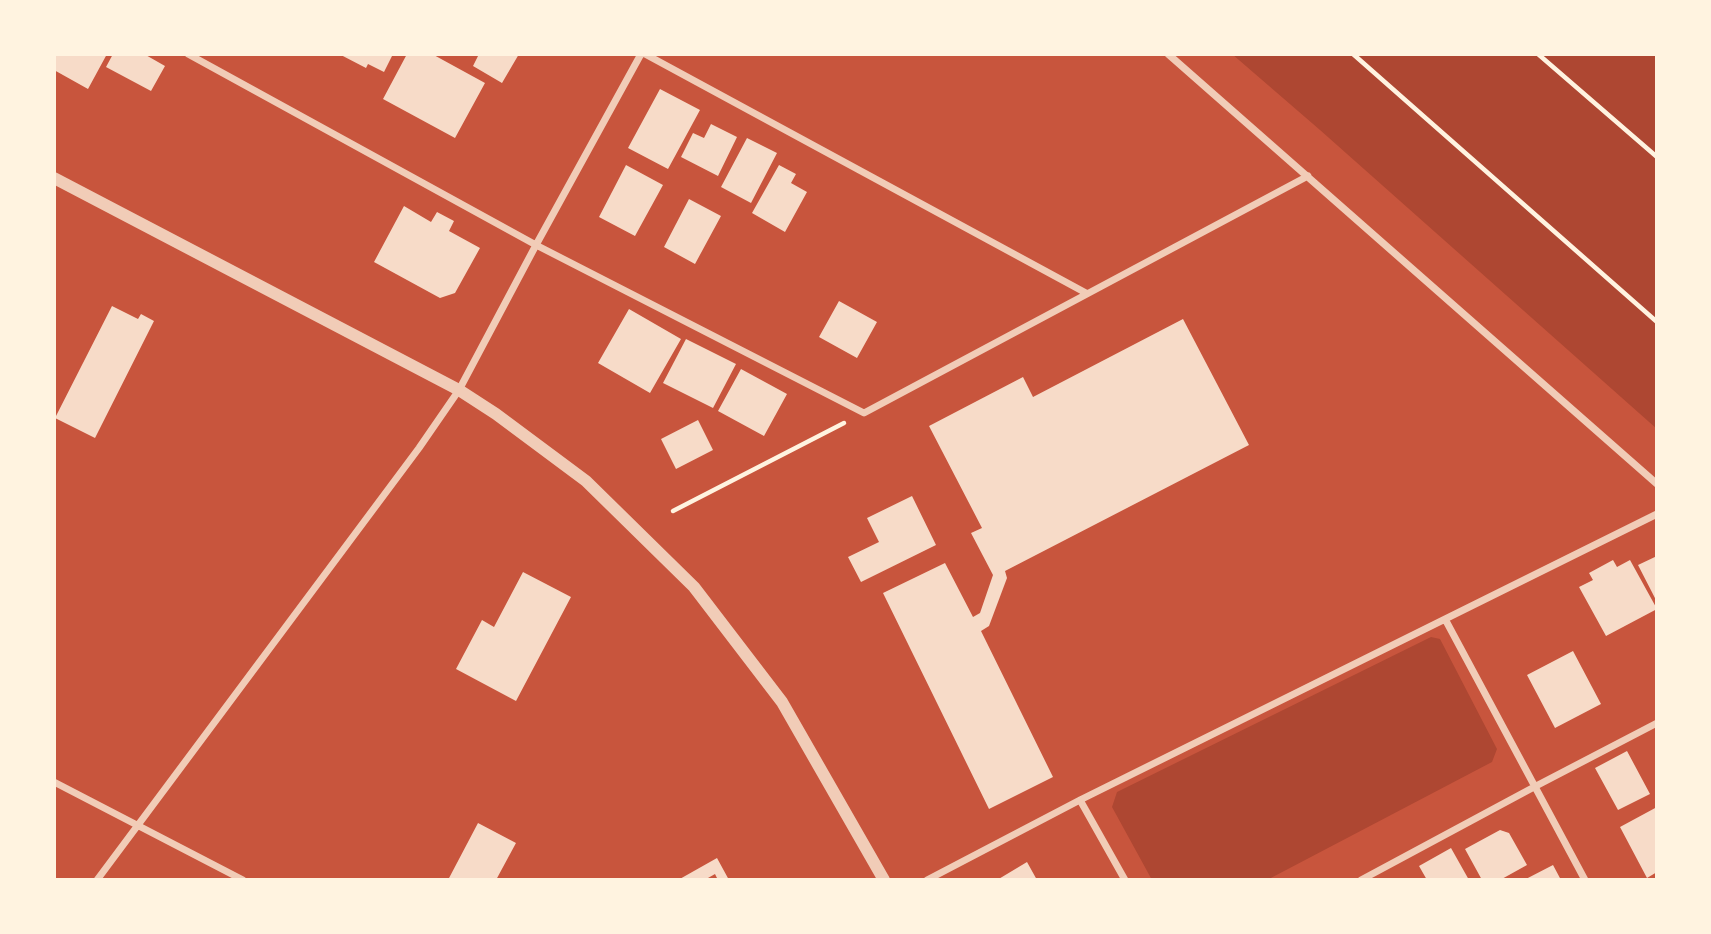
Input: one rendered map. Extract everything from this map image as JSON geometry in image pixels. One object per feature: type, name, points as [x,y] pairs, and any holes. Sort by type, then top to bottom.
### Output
[{"type":"street","points":[[188,54],[536,245],[864,413],[1308,176]]},
{"type":"street","points":[[97,880],[403,470],[459,390],[536,245],[643,54],[1086,293]]},
{"type":"street","points":[[1168,54],[1657,484]]},
{"type":"street","points":[[54,178],[459,390],[586,481],[694,587],[782,702],[884,880]]},
{"type":"street","points":[[927,880],[1080,800],[1657,514]]},
{"type":"street","points":[[1446,619],[1585,880]]},
{"type":"street","points":[[1361,880],[1657,723]]},
{"type":"street","points":[[54,782],[243,880]]},
{"type":"street","points":[[1080,800],[1125,880]]},
{"type":"path","points":[[1353,54],[1657,322]]},
{"type":"path","points":[[1538,54],[1657,157]]},
{"type":"path","points":[[673,511],[864,413]]},
{"type":"shaded area","points":[[1232,54],[1657,54],[1657,429],[1320,130]]},
{"type":"shaded area","points":[[1431,637],[1440,639],[1497,749],[1492,762],[1267,880],[1152,880],[1112,807],[1117,792]]},
{"type":"building","points":[[54,54],[107,54],[88,89],[54,70]]},
{"type":"building","points":[[113,54],[144,54],[165,66],[151,91],[106,67]]},
{"type":"building","points":[[339,54],[393,54],[384,72],[368,64],[366,68]]},
{"type":"building","points":[[407,54],[432,54],[485,83],[455,138],[383,99]]},
{"type":"building","points":[[479,54],[519,54],[502,83],[473,66]]},
{"type":"building","points":[[660,89],[700,110],[668,169],[628,148]]},
{"type":"building","points":[[711,124],[737,137],[718,176],[681,157],[693,133],[704,138]]},
{"type":"building","points":[[747,138],[777,153],[751,203],[721,187]]},
{"type":"building","points":[[626,165],[663,185],[635,236],[599,217]]},
{"type":"building","points":[[779,165],[796,174],[791,183],[807,192],[785,232],[752,213]]},
{"type":"building","points":[[689,199],[721,216],[695,264],[664,247]]},
{"type":"building","points":[[404,206],[431,222],[437,212],[454,221],[449,231],[480,248],[455,293],[440,298],[374,262]]},
{"type":"building","points":[[839,301],[877,322],[857,358],[819,337]]},
{"type":"building","points":[[112,306],[138,319],[141,314],[154,321],[95,438],[55,418]]},
{"type":"building","points":[[629,309],[681,339],[650,393],[598,363]]},
{"type":"building","points":[[1183,319],[1249,445],[1005,571],[1007,578],[989,626],[981,631],[1053,777],[989,809],[883,593],[945,563],[973,617],[980,613],[993,575],[971,533],[982,528],[929,426],[1023,377],[1033,397]]},
{"type":"building","points":[[686,339],[736,364],[713,408],[663,383]]},
{"type":"building","points":[[741,369],[787,394],[764,436],[718,411]]},
{"type":"building","points":[[698,420],[713,450],[676,469],[661,439]]},
{"type":"building","points":[[912,496],[936,545],[861,582],[848,557],[879,542],[867,518]]},
{"type":"building","points":[[1657,556],[1657,602],[1638,565]]},
{"type":"building","points":[[1613,560],[1617,567],[1630,560],[1657,609],[1606,636],[1579,587],[1593,580],[1589,573]]},
{"type":"building","points":[[523,572],[571,597],[516,701],[456,669],[482,620],[494,627]]},
{"type":"building","points":[[1573,651],[1601,704],[1555,728],[1527,675]]},
{"type":"building","points":[[1627,751],[1650,794],[1618,810],[1595,768]]},
{"type":"building","points":[[1657,807],[1657,872],[1647,878],[1620,827]]},
{"type":"building","points":[[478,823],[516,843],[496,880],[448,880]]},
{"type":"building","points":[[1500,830],[1509,833],[1527,865],[1500,880],[1482,880],[1465,849]]},
{"type":"building","points":[[1451,848],[1469,880],[1427,880],[1419,866]]},
{"type":"building","points":[[717,858],[729,880],[718,880],[715,874],[708,878],[709,880],[678,880]]},
{"type":"building","points":[[1027,862],[1037,880],[997,880]]},
{"type":"building","points":[[1553,865],[1561,880],[1524,880]]}]
